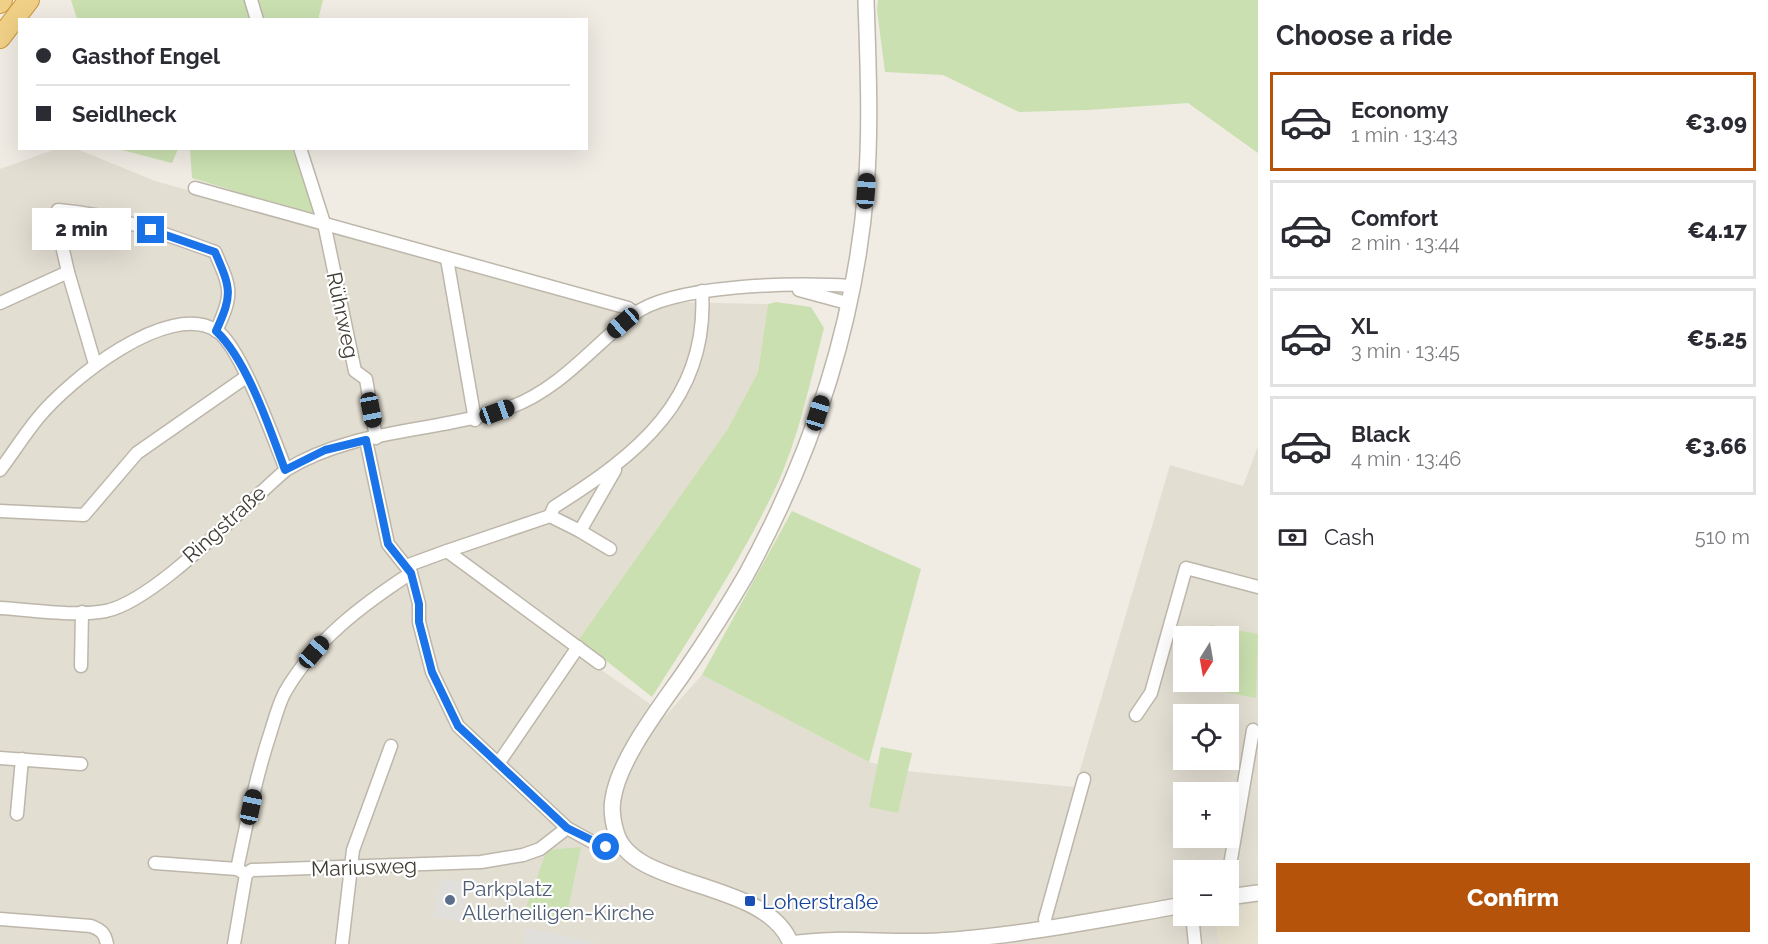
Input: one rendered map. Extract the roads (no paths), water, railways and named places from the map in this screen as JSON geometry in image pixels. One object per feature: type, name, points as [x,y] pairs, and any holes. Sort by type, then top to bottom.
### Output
[{"type":"highway","points":[[0,38],[29,0]]},
{"type":"street","points":[[251,0],[256,18]]},
{"type":"street","points":[[866,0],[867,169],[862,225],[833,365],[811,435],[789,491],[744,577],[686,671],[647,726],[618,782],[612,811],[621,846],[639,862],[712,889],[775,919],[786,932],[791,944],[828,939],[938,943],[1173,907]]},
{"type":"street","name":"Rührweg","points":[[301,150],[324,223],[355,371],[366,379],[371,439],[388,544],[409,569],[419,604],[419,622],[432,672],[443,700],[458,726],[567,828],[596,844],[606,847],[621,846]]},
{"type":"street","points":[[195,188],[628,308],[635,313]]},
{"type":"street","points":[[95,364],[68,272],[55,215],[58,210],[86,212],[114,219],[215,252],[230,285],[227,307],[216,331]]},
{"type":"street","points":[[447,259],[475,420]]},
{"type":"street","points":[[0,303],[68,272]]},
{"type":"street","name":"Ringstraße","points":[[0,608],[82,612],[125,606],[138,598],[227,524],[285,470],[325,450],[475,420],[528,401],[550,387],[635,313],[665,298],[702,291],[786,286],[850,286]]},
{"type":"street","name":"Ringstraße","points":[[786,286],[847,303]]},
{"type":"street","points":[[550,516],[554,507],[617,466],[653,432],[671,409],[689,377],[698,354],[701,336],[702,291]]},
{"type":"street","points":[[0,470],[38,417],[95,364],[161,328],[194,324],[216,331],[232,345],[285,470]]},
{"type":"street","points":[[0,511],[84,515],[136,453],[246,377]]},
{"type":"street","points":[[580,531],[617,466]]},
{"type":"street","points":[[234,944],[242,872],[260,764],[284,694],[301,668],[327,638],[409,569],[447,551],[550,516],[610,549]]},
{"type":"street","points":[[447,551],[599,663]]},
{"type":"street","points":[[1136,715],[1151,693],[1186,568],[1258,587]]},
{"type":"street","points":[[81,666],[82,612]]},
{"type":"street","points":[[498,764],[578,647]]},
{"type":"street","points":[[1231,860],[1253,730]]},
{"type":"street","points":[[342,944],[353,850],[391,746]]},
{"type":"street","points":[[0,758],[81,764]]},
{"type":"street","points":[[17,814],[22,759]]},
{"type":"street","points":[[1047,928],[1045,919],[1084,779]]},
{"type":"street","name":"Mariusweg","points":[[155,864],[242,872],[457,863],[523,855],[540,849],[567,828]]},
{"type":"street","points":[[1239,896],[1258,893]]},
{"type":"street","points":[[0,919],[91,926],[100,930],[105,936],[106,944]]},
{"type":"street","points":[[1193,926],[1195,944]]},
{"type":"place","name":"Parkplatz Allerheiligen-Kirche","points":[[450,900]]},
{"type":"place","name":"Loherstraße","points":[[750,901]]}]
